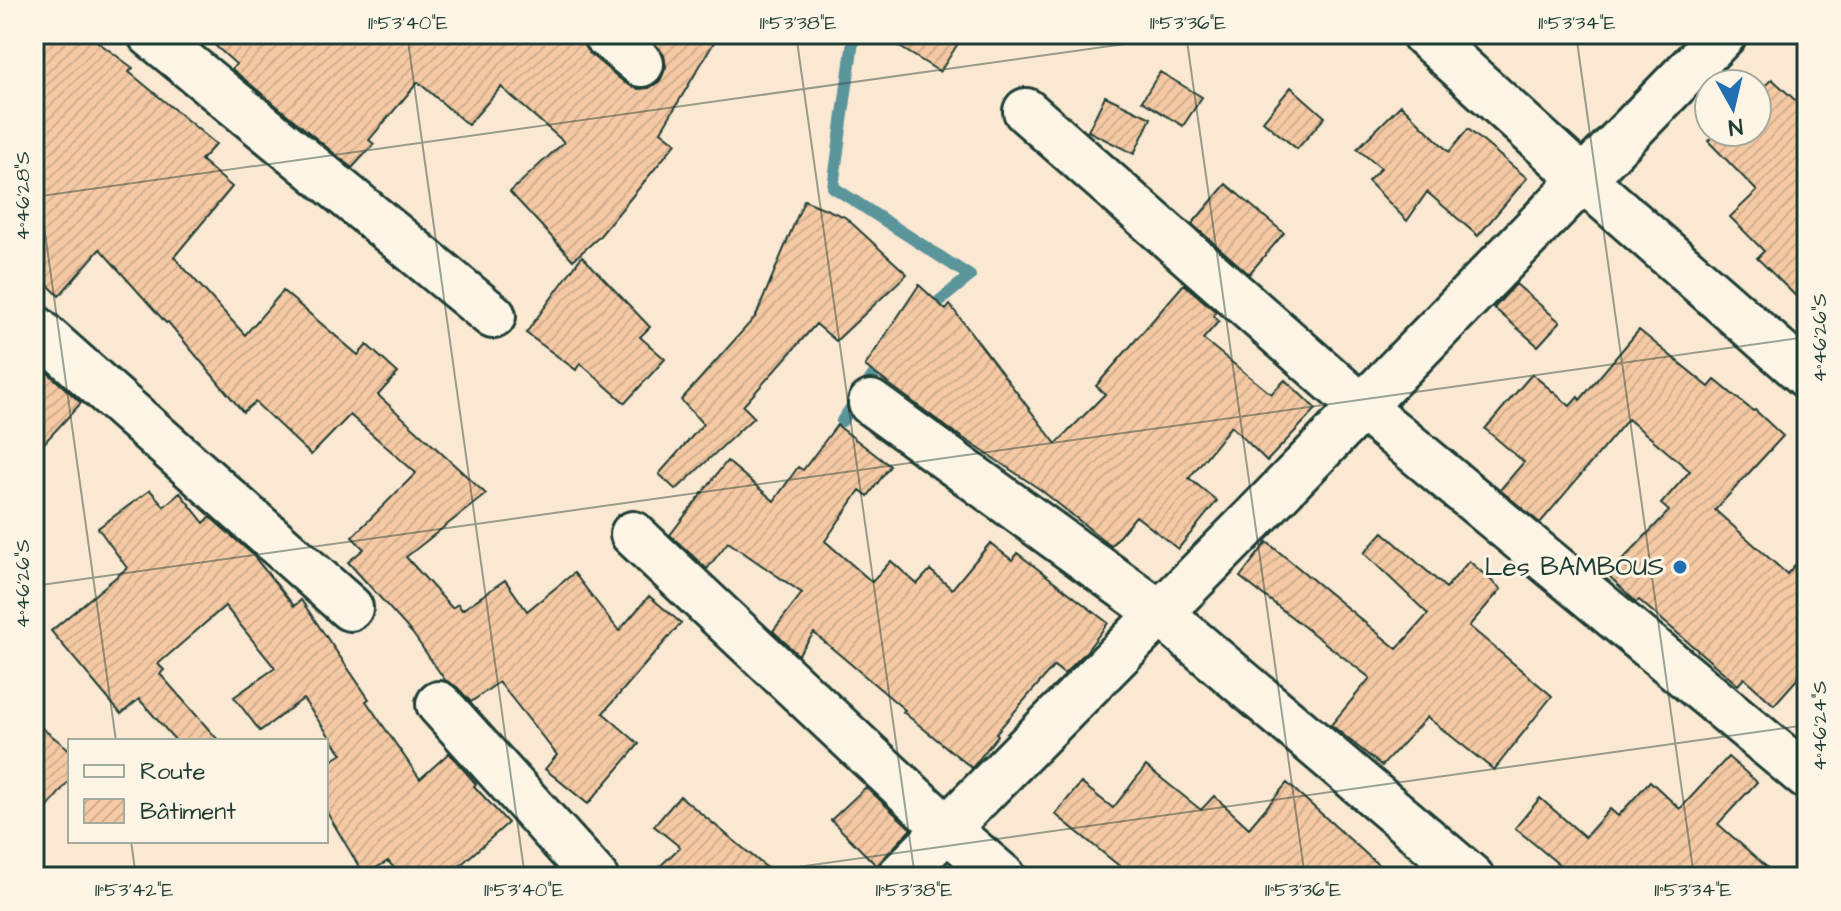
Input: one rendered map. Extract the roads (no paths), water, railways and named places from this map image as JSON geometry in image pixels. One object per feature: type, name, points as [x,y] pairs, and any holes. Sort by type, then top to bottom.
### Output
[{"type":"street","points":[[150,34],[493,316]]},
{"type":"street","points":[[605,34],[641,64]]},
{"type":"street","points":[[1424,34],[1807,376]]},
{"type":"street","points":[[899,877],[1724,34]]},
{"type":"street","points":[[1026,111],[1362,407],[1807,777]]},
{"type":"street","points":[[34,327],[350,608]]},
{"type":"street","points":[[871,403],[1160,613],[1471,877]]},
{"type":"street","points":[[633,534],[947,829],[1003,877]]},
{"type":"street","points":[[439,704],[595,877]]},
{"type":"waterway","points":[[854,34],[833,187],[970,276],[926,312]]},
{"type":"waterway","points":[[842,421],[883,361]]},
{"type":"place","name":"Les BAMBOUS","points":[[1680,567]]}]
